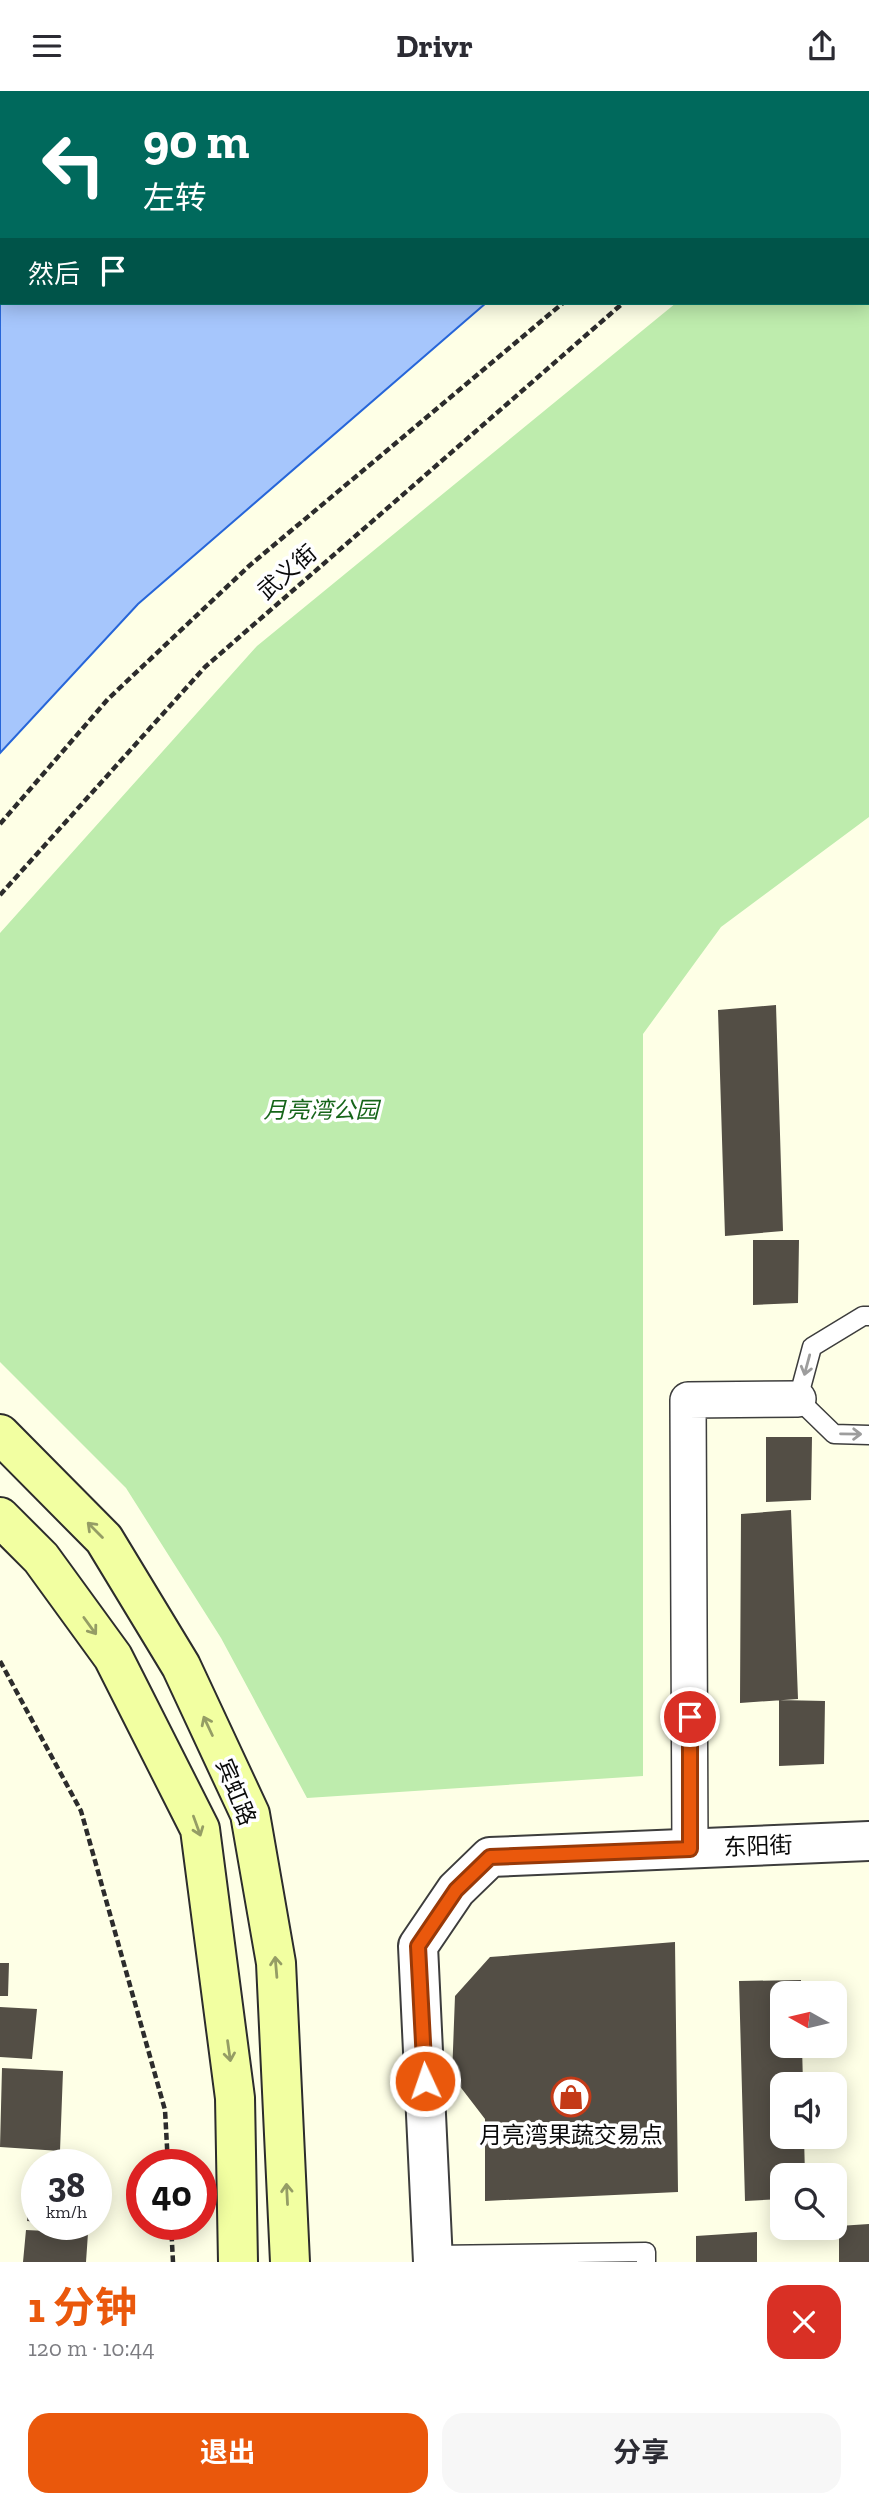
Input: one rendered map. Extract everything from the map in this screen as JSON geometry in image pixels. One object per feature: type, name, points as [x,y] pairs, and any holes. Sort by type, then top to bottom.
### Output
[{"type":"main road","name":"宾虹路","points":[[0,1434],[104,1539],[181,1666],[250,1814],[276,1963],[290,2262]]},
{"type":"main road","name":"宾虹路","points":[[0,1517],[41,1559],[113,1657],[200,1829],[235,2098],[238,2262]]},
{"type":"street","points":[[690,1849],[688,1400],[798,1399]]},
{"type":"street","name":"东阳街","points":[[433,2258],[418,1946],[456,1890],[490,1857],[869,1841]]},
{"type":"lane","points":[[869,1316],[863,1316],[812,1347],[798,1399],[834,1434],[869,1435]]},
{"type":"lane","points":[[433,2258],[646,2252],[646,2262]]},
{"type":"path","points":[[0,824],[108,699],[249,566],[561,305]]},
{"type":"path","name":"武义街","points":[[0,895],[205,667],[620,305]]},
{"type":"path","points":[[0,1661],[81,1811],[165,2110],[167,2149]]},
{"type":"path","points":[[172,2240],[173,2262]]},
{"type":"green space","name":"月亮湾公园","points":[[674,305],[869,305],[869,817],[721,927],[643,1034],[643,1776],[307,1798],[221,1638],[126,1488],[0,1362],[0,933],[257,646]]},
{"type":"water","points":[[0,305],[484,305],[138,604],[0,753]]},
{"type":"building","points":[[776,1005],[783,1231],[725,1236],[718,1010]]},
{"type":"building","points":[[753,1240],[799,1240],[798,1303],[753,1305]]},
{"type":"building","points":[[766,1437],[812,1437],[811,1500],[766,1502]]},
{"type":"building","points":[[791,1510],[798,1699],[740,1703],[741,1514]]},
{"type":"building","points":[[779,1700],[825,1701],[824,1764],[779,1766]]},
{"type":"building","name":"月亮湾果蔬交易点","points":[[675,1942],[678,2192],[485,2201],[485,2119],[452,2076],[455,1996],[490,1957]]},
{"type":"building","points":[[0,1963],[9,1963],[8,1996],[0,1996]]},
{"type":"building","points":[[801,1980],[770,1981],[770,2058],[802,2058],[803,2072],[770,2072],[770,2149],[804,2149],[805,2163],[770,2163],[770,2200],[745,2201],[739,1981]]},
{"type":"building","points":[[0,2007],[37,2009],[32,2059],[0,2057]]},
{"type":"building","points":[[2,2068],[63,2071],[60,2149],[0,2147]]},
{"type":"building","points":[[869,2224],[869,2262],[839,2262],[839,2240],[847,2240],[847,2225]]},
{"type":"building","points":[[757,2232],[757,2262],[696,2262],[696,2236]]},
{"type":"building","points":[[25,2240],[88,2240],[86,2262],[23,2262]]},
{"type":"place","name":"月亮湾果蔬交易点","points":[[571,2097]]},
{"type":"route","points":[[425,2081],[418,1946],[456,1890],[490,1857],[690,1849],[690,1717]]}]
